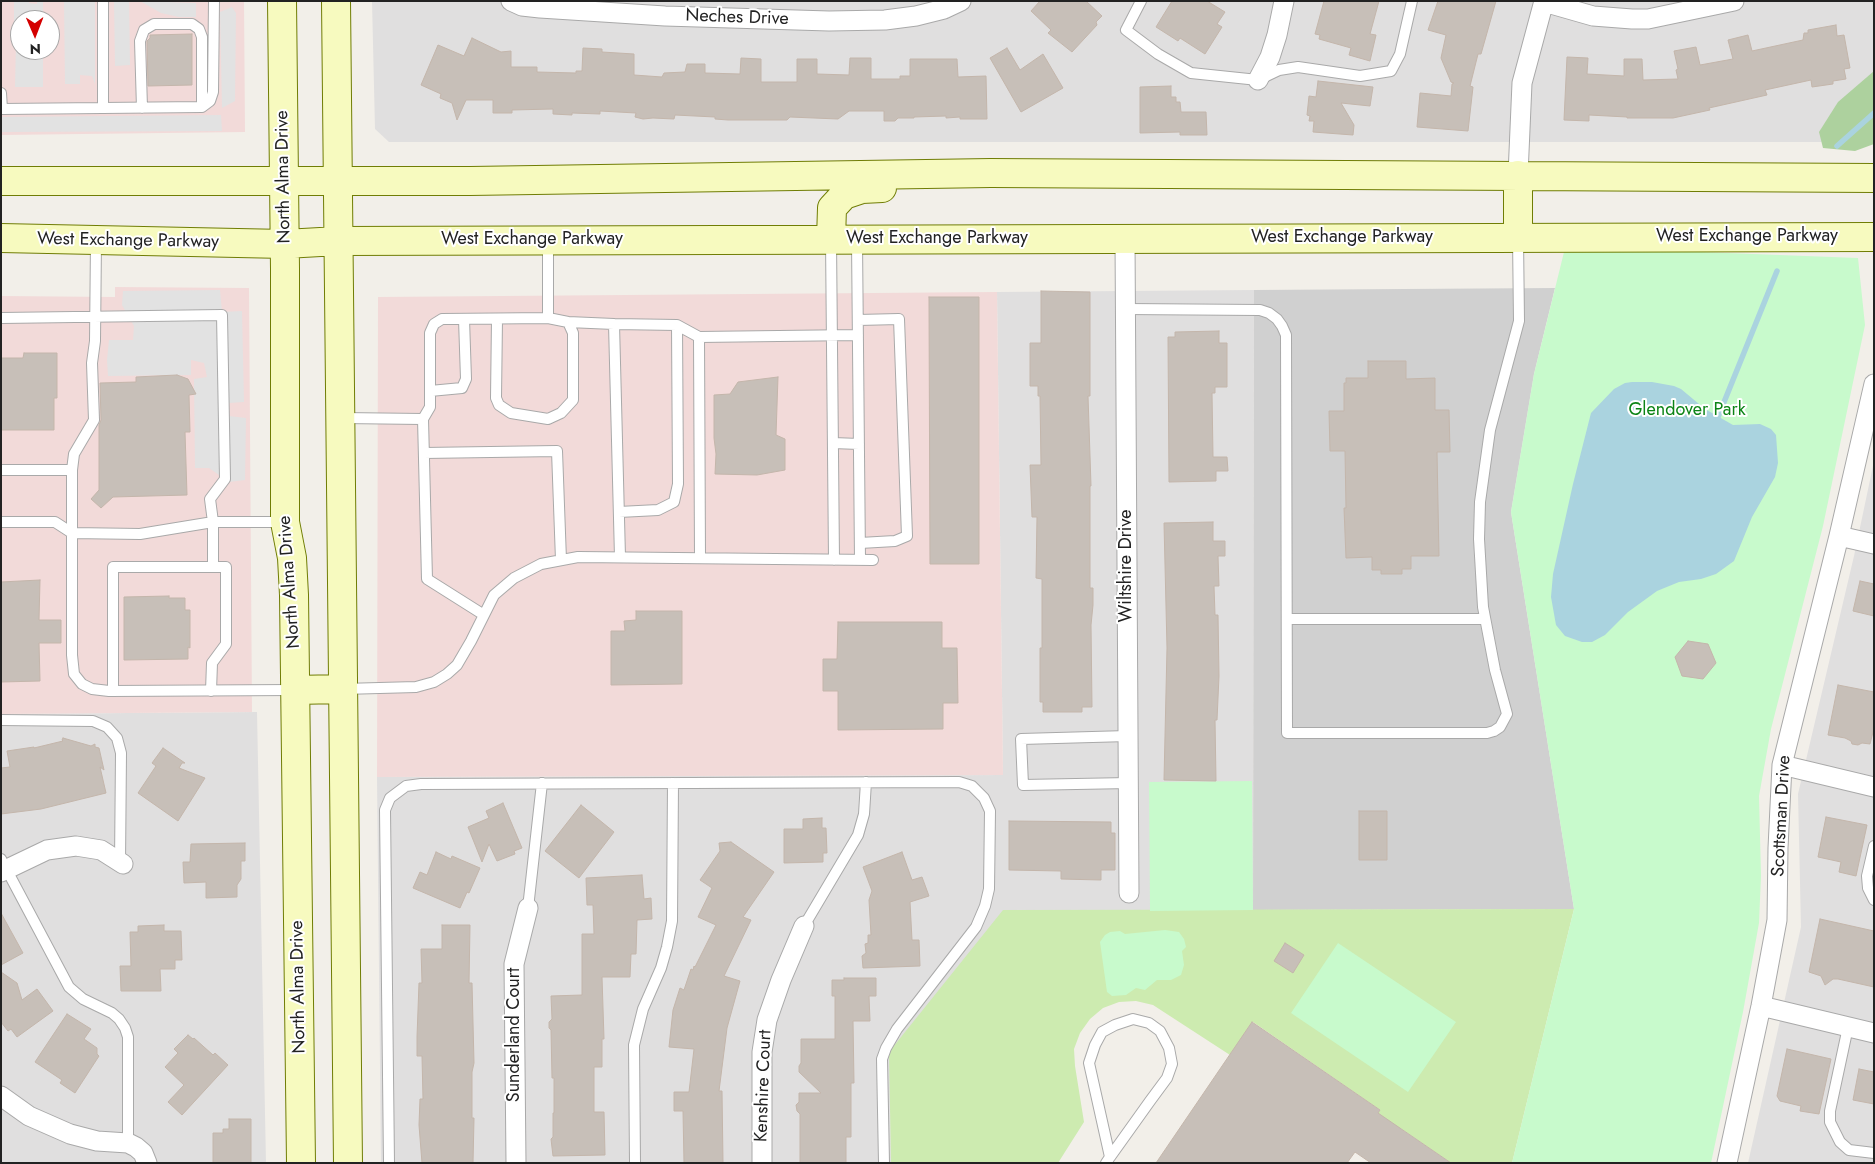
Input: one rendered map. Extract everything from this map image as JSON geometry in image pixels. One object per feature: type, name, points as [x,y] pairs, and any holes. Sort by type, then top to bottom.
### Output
[{"type":"main road","name":"North Alma Drive","points":[[282,1],[285,244],[285,522],[292,558],[301,1163]]},
{"type":"main road","points":[[336,1],[348,1163]]},
{"type":"main road","points":[[1,181],[470,181],[1039,173],[1518,174],[1874,178]]},
{"type":"main road","points":[[844,239],[832,208],[844,195],[862,189],[993,185],[1039,173]]},
{"type":"main road","points":[[1518,174],[1518,238]]},
{"type":"main road","name":"West Exchange Parkway","points":[[1,238],[285,244],[338,241],[548,240],[1874,237]]},
{"type":"main road","points":[[295,690],[342,689]]},
{"type":"street","name":"Neches Drive","points":[[511,1],[522,6],[540,8],[665,16],[838,21],[885,20],[916,16],[944,9],[961,1]]},
{"type":"street","points":[[1258,80],[1270,57],[1284,1]]},
{"type":"street","points":[[1518,174],[1522,84],[1544,1],[1593,16],[1612,19],[1648,18],[1713,3],[1734,1]]},
{"type":"street","name":"Wiltshire Drive","points":[[1125,239],[1130,893]]},
{"type":"street","name":"Scottsman Drive","points":[[1727,1163],[1761,1006],[1777,920],[1778,839],[1782,765],[1839,536],[1874,384]]},
{"type":"street","points":[[1839,536],[1874,544]]},
{"type":"street","points":[[1782,765],[1873,784]]},
{"type":"street","points":[[3,867],[48,850],[76,846],[101,850],[122,864]]},
{"type":"street","name":"Sunderland Court","points":[[516,1163],[514,964],[528,908]]},
{"type":"street","name":"Kenshire Court","points":[[762,1163],[762,1052],[767,1020],[781,980],[804,926]]},
{"type":"street","points":[[1761,1006],[1874,1034]]},
{"type":"street","points":[[1,1096],[29,1116],[70,1134],[98,1141],[128,1143],[143,1153],[147,1163]]},
{"type":"lane","points":[[103,1],[103,108]]},
{"type":"lane","points":[[1,93],[2,109],[200,107],[210,101],[213,92],[214,1]]},
{"type":"lane","points":[[1141,1],[1126,30],[1158,54],[1191,73],[1258,80],[1280,70],[1298,67],[1360,76],[1390,71],[1400,54],[1412,1]]},
{"type":"lane","points":[[142,108],[140,42],[144,30],[154,24],[188,24],[199,29],[202,37],[200,107]]},
{"type":"lane","points":[[1125,309],[1260,310],[1269,313],[1277,319],[1286,335],[1287,733],[1487,733],[1500,727],[1507,714],[1495,670],[1485,619],[1480,575],[1480,502],[1490,430],[1519,321],[1518,238]]},
{"type":"lane","points":[[844,239],[858,320],[860,560]]},
{"type":"lane","points":[[834,560],[832,336],[844,239]]},
{"type":"lane","points":[[96,240],[95,317],[92,363],[94,420],[74,454],[72,470],[72,655],[74,674],[82,684],[92,689],[113,691],[295,690]]},
{"type":"lane","points":[[548,240],[548,318]]},
{"type":"lane","points":[[1,318],[222,315],[224,479],[210,499],[213,567]]},
{"type":"lane","points":[[497,318],[496,398],[499,405],[511,413],[548,419],[561,413],[573,400],[573,333],[568,322]]},
{"type":"lane","points":[[484,614],[427,579],[423,419],[430,407],[430,333],[434,324],[442,319],[548,318],[568,322],[677,325],[699,337],[858,335]]},
{"type":"lane","points":[[430,391],[462,388],[466,378],[464,319]]},
{"type":"lane","points":[[858,320],[899,319],[907,536],[895,541],[860,543]]},
{"type":"lane","points":[[614,324],[620,557]]},
{"type":"lane","points":[[619,512],[658,510],[674,502],[678,484],[677,325]]},
{"type":"lane","points":[[699,337],[700,558]]},
{"type":"lane","points":[[340,418],[423,419]]},
{"type":"lane","points":[[833,443],[859,444]]},
{"type":"lane","points":[[424,453],[557,451],[561,560]]},
{"type":"lane","points":[[1,470],[72,470]]},
{"type":"lane","points":[[1,522],[54,522],[72,533],[140,534],[212,522],[285,522]]},
{"type":"lane","points":[[342,689],[416,687],[434,682],[447,674],[457,665],[494,595],[514,578],[541,564],[578,557],[873,560]]},
{"type":"lane","points":[[113,691],[113,567],[226,567],[226,644],[212,663],[211,691]]},
{"type":"lane","points":[[1287,619],[1485,619]]},
{"type":"lane","points":[[1,720],[94,720],[107,727],[117,738],[121,753],[122,864]]},
{"type":"lane","points":[[1128,736],[1021,739],[1023,785],[1128,782]]},
{"type":"lane","points":[[804,926],[858,836],[864,814],[866,782]]},
{"type":"lane","points":[[389,1163],[384,827],[385,810],[390,798],[406,786],[421,784],[542,783],[959,782],[972,786],[984,798],[990,811],[989,889],[985,906],[976,926],[897,1029],[886,1048],[882,1059],[884,1163]]},
{"type":"lane","points":[[528,908],[542,783]]},
{"type":"lane","points":[[636,1163],[634,1045],[643,1009],[661,968],[672,921],[673,783]]},
{"type":"lane","points":[[1874,846],[1867,876],[1868,888],[1874,900]]},
{"type":"lane","points":[[3,867],[69,987],[82,999],[112,1013],[125,1028],[128,1037],[128,1143]]},
{"type":"lane","points":[[1133,1019],[1149,1023],[1160,1031],[1169,1048],[1172,1064],[1167,1078],[1108,1160],[1089,1063],[1095,1044],[1102,1032],[1115,1024],[1133,1019]]},
{"type":"lane","points":[[1848,1027],[1830,1112],[1830,1122],[1840,1142],[1849,1150],[1874,1153]]},
{"type":"shaded area","points":[[1,1],[244,1],[245,132],[1,135]]},
{"type":"shaded area","points":[[14,1],[29,1],[29,3],[37,4],[37,1],[43,1],[43,10],[14,10]]},
{"type":"shaded area","points":[[64,1],[95,1],[95,84],[92,76],[80,75],[80,84],[65,84]]},
{"type":"shaded area","points":[[114,1],[129,1],[130,65],[115,66]]},
{"type":"shaded area","points":[[140,1],[196,3],[196,17],[179,17],[161,13]]},
{"type":"shaded area","points":[[372,1],[1874,1],[1874,142],[389,142],[375,129]]},
{"type":"shaded area","points":[[232,7],[236,13],[235,101],[222,108],[220,12]]},
{"type":"shaded area","points":[[16,60],[43,60],[43,87],[15,87]]},
{"type":"shaded area","points":[[221,115],[222,131],[1,132],[1,117]]},
{"type":"shaded area","points":[[115,287],[249,288],[252,712],[1,714],[1,296],[115,297]]},
{"type":"shaded area","points":[[1555,288],[1534,374],[1511,512],[1574,909],[1253,910],[1254,290]]},
{"type":"shaded area","points":[[220,290],[222,312],[242,311],[244,402],[229,403],[229,416],[246,418],[245,480],[229,482],[209,468],[195,468],[194,379],[207,377],[204,363],[191,360],[191,375],[108,376],[107,360],[109,340],[133,340],[134,326],[122,305],[123,291]]},
{"type":"shaded area","points":[[1254,290],[1253,910],[1150,911],[890,1052],[891,1163],[381,1163],[377,777],[1003,775],[997,292]]},
{"type":"shaded area","points":[[997,292],[1003,775],[377,777],[378,297]]},
{"type":"shaded area","points":[[1874,461],[1874,1163],[1748,1163],[1801,927],[1798,794],[1854,556]]},
{"type":"shaded area","points":[[257,712],[266,1163],[1,1163],[1,714]]},
{"type":"green space","points":[[1874,71],[1874,144],[1855,151],[1823,148],[1819,132],[1838,102]]},
{"type":"green space","name":"Glendover Park","points":[[1564,252],[1701,252],[1858,258],[1865,325],[1823,526],[1771,729],[1759,796],[1761,876],[1759,923],[1743,1012],[1711,1163],[1512,1163],[1574,909],[1511,512],[1534,374]]},
{"type":"green space","points":[[1252,781],[1253,910],[1150,911],[1149,782]]},
{"type":"green space","points":[[1574,909],[1512,1163],[1447,1163],[1448,1161],[1400,1128],[1382,1154],[1361,1139],[1380,1110],[1253,1022],[1230,1055],[1153,1005],[1136,1001],[1119,1002],[1103,1008],[1090,1019],[1080,1033],[1074,1049],[1084,1122],[1058,1163],[891,1163],[889,1052],[1003,910]]},
{"type":"green space","points":[[1165,930],[1179,932],[1184,939],[1186,947],[1182,951],[1184,965],[1181,975],[1171,980],[1157,980],[1145,990],[1136,988],[1126,995],[1112,996],[1107,992],[1100,942],[1105,935],[1110,932],[1120,931],[1125,934]]},
{"type":"green space","points":[[1338,943],[1456,1022],[1408,1092],[1291,1013]]},
{"type":"water","points":[[1652,382],[1674,386],[1681,389],[1705,409],[1733,425],[1760,424],[1771,429],[1776,435],[1778,463],[1775,477],[1752,517],[1734,561],[1716,574],[1701,579],[1679,582],[1657,591],[1628,612],[1605,635],[1592,642],[1582,642],[1565,636],[1556,625],[1551,597],[1553,574],[1591,413],[1614,389],[1625,383]]},
{"type":"building","points":[[1040,1],[1086,1],[1102,16],[1096,22],[1097,25],[1072,52],[1048,33],[1051,30],[1031,11]]},
{"type":"building","points":[[1172,1],[1207,1],[1225,12],[1217,24],[1222,27],[1205,54],[1180,38],[1178,41],[1156,27]]},
{"type":"building","points":[[1324,1],[1379,1],[1370,34],[1376,35],[1370,61],[1349,55],[1351,48],[1319,39],[1320,35],[1315,34]]},
{"type":"building","points":[[1438,1],[1496,1],[1481,54],[1478,54],[1470,86],[1473,87],[1468,131],[1417,127],[1420,93],[1451,96],[1452,84],[1454,83],[1451,82],[1441,58],[1446,35],[1428,30]]},
{"type":"building","points":[[1836,25],[1837,36],[1844,35],[1850,68],[1844,69],[1846,79],[1833,81],[1833,84],[1812,87],[1811,80],[1765,90],[1767,95],[1673,118],[1627,118],[1589,115],[1589,121],[1564,120],[1567,57],[1588,58],[1587,74],[1624,76],[1624,59],[1642,59],[1643,80],[1678,79],[1674,51],[1696,47],[1700,65],[1733,59],[1728,40],[1748,35],[1752,51],[1803,40],[1804,33],[1808,33],[1808,30]]},
{"type":"building","points":[[192,34],[192,85],[148,86],[147,41],[150,35]]},
{"type":"building","points":[[472,38],[501,52],[511,51],[511,67],[537,67],[537,72],[576,73],[576,71],[582,71],[583,48],[602,49],[602,52],[634,54],[634,75],[662,77],[664,73],[685,72],[687,64],[705,64],[705,73],[740,74],[741,58],[761,59],[761,82],[797,82],[797,59],[817,59],[817,74],[849,75],[850,58],[871,58],[871,79],[900,79],[900,76],[910,76],[910,59],[957,59],[958,77],[986,76],[987,119],[946,118],[946,116],[898,118],[895,121],[884,121],[884,111],[849,111],[838,119],[790,117],[787,120],[728,120],[715,119],[715,117],[675,115],[674,119],[643,119],[635,117],[636,113],[600,111],[600,114],[572,113],[572,115],[553,114],[553,109],[512,110],[512,113],[493,113],[493,100],[466,100],[457,120],[452,103],[440,98],[441,94],[421,85],[438,45],[464,56]]},
{"type":"building","points":[[1007,48],[1020,70],[1043,54],[1063,88],[1021,112],[990,58]]},
{"type":"building","points":[[1318,81],[1373,87],[1370,106],[1341,103],[1354,125],[1353,135],[1313,132],[1314,121],[1309,121],[1310,116],[1307,115],[1309,96],[1316,97]]},
{"type":"building","points":[[1171,86],[1171,97],[1176,97],[1176,102],[1180,102],[1181,112],[1206,112],[1207,135],[1180,135],[1180,132],[1140,133],[1140,87]]},
{"type":"building","points":[[1041,291],[1090,292],[1090,396],[1088,396],[1091,486],[1090,588],[1093,588],[1091,625],[1092,707],[1082,707],[1082,712],[1043,712],[1043,702],[1040,702],[1042,579],[1036,578],[1037,517],[1032,517],[1030,465],[1041,465],[1040,396],[1038,396],[1038,386],[1030,386],[1030,343],[1041,343]]},
{"type":"building","points":[[929,297],[979,297],[979,564],[930,564]]},
{"type":"building","points":[[1219,331],[1219,343],[1227,343],[1227,387],[1215,387],[1215,393],[1212,393],[1213,457],[1227,457],[1228,471],[1216,471],[1216,481],[1169,482],[1168,337],[1175,337],[1175,332]]},
{"type":"building","points":[[24,353],[57,353],[57,398],[54,398],[54,430],[1,430],[1,358],[23,358]]},
{"type":"building","points":[[1368,361],[1406,361],[1406,379],[1435,378],[1435,410],[1449,410],[1450,452],[1437,452],[1439,556],[1411,556],[1411,569],[1402,569],[1402,574],[1381,574],[1381,570],[1372,570],[1372,557],[1346,558],[1344,508],[1346,508],[1345,451],[1330,451],[1329,411],[1344,411],[1344,383],[1346,383],[1346,378],[1368,378]]},
{"type":"building","points":[[177,375],[188,379],[196,394],[189,395],[190,432],[185,432],[187,495],[113,497],[101,508],[91,499],[99,490],[100,383],[136,382],[136,377]]},
{"type":"building","points":[[778,377],[776,435],[785,439],[785,470],[757,475],[715,474],[714,395],[730,394],[738,382]]},
{"type":"building","points":[[1213,522],[1213,541],[1225,541],[1225,556],[1218,556],[1219,586],[1214,586],[1215,615],[1218,615],[1219,676],[1217,720],[1215,720],[1216,781],[1164,780],[1167,648],[1164,523]]},
{"type":"building","points":[[40,580],[39,620],[61,620],[61,643],[39,643],[40,681],[1,682],[1,582]]},
{"type":"building","points":[[1860,581],[1874,584],[1874,616],[1853,611]]},
{"type":"building","points":[[169,596],[169,598],[185,598],[185,610],[190,610],[190,648],[188,647],[188,659],[124,660],[124,597]]},
{"type":"building","points":[[636,611],[682,611],[682,684],[611,685],[611,631],[625,631],[624,621],[636,620]]},
{"type":"building","points":[[838,622],[942,622],[942,648],[957,648],[958,703],[943,703],[943,729],[838,730],[838,691],[823,691],[823,659],[837,659]]},
{"type":"building","points":[[1688,641],[1708,644],[1716,663],[1703,679],[1682,676],[1675,657]]},
{"type":"building","points":[[1838,685],[1874,692],[1874,728],[1870,744],[1852,744],[1851,741],[1845,738],[1828,735]]},
{"type":"building","points":[[63,738],[91,746],[95,744],[95,747],[99,748],[104,770],[100,767],[106,793],[41,809],[1,814],[1,768],[10,767],[7,751],[34,748],[63,741]]},
{"type":"building","points":[[163,748],[185,763],[182,763],[179,768],[205,778],[178,821],[138,793],[156,766],[152,763]]},
{"type":"building","points":[[503,803],[522,848],[514,851],[515,854],[497,861],[489,844],[482,862],[468,827],[489,818],[486,811]]},
{"type":"building","points":[[581,805],[614,832],[579,878],[545,851]]},
{"type":"building","points":[[1359,811],[1387,811],[1387,860],[1359,860]]},
{"type":"building","points":[[1826,817],[1867,825],[1856,876],[1839,872],[1841,862],[1818,857]]},
{"type":"building","points":[[822,818],[822,828],[826,828],[827,853],[823,853],[823,862],[784,863],[784,829],[803,829],[803,819]]},
{"type":"building","points":[[1009,821],[1111,822],[1111,833],[1115,833],[1115,870],[1101,870],[1101,880],[1061,879],[1061,871],[1009,870]]},
{"type":"building","points":[[731,842],[774,872],[743,917],[751,920],[724,976],[740,981],[727,1028],[719,1091],[722,1091],[723,1163],[684,1163],[683,1111],[674,1111],[674,1092],[689,1092],[694,1049],[669,1047],[673,1010],[680,988],[684,990],[691,969],[693,970],[695,967],[716,925],[698,917],[712,888],[700,880],[720,851],[719,843]]},
{"type":"building","points":[[245,843],[245,861],[241,861],[241,879],[237,885],[237,897],[206,898],[206,882],[184,883],[183,862],[190,862],[191,844]]},
{"type":"building","points":[[436,852],[451,859],[452,856],[480,868],[460,908],[413,888],[420,872],[427,875]]},
{"type":"building","points":[[902,852],[912,880],[922,877],[929,896],[910,902],[912,940],[919,940],[920,966],[863,968],[862,956],[866,953],[865,944],[868,943],[868,935],[871,935],[869,900],[872,891],[863,867]]},
{"type":"building","points":[[642,875],[644,899],[651,898],[652,919],[637,920],[636,954],[631,954],[630,977],[602,977],[604,1039],[602,1039],[602,1067],[594,1067],[594,1112],[604,1112],[605,1155],[553,1156],[551,1139],[553,1137],[554,1078],[552,1078],[551,1030],[549,1028],[549,1022],[552,1019],[551,996],[582,995],[582,934],[594,934],[593,905],[587,905],[586,878]]},
{"type":"building","points":[[1,913],[23,953],[1,965]]},
{"type":"building","points":[[1820,919],[1874,931],[1874,987],[1838,979],[1833,979],[1825,985],[1821,976],[1809,972]]},
{"type":"building","points":[[164,925],[164,931],[181,931],[182,960],[175,960],[175,969],[160,969],[161,991],[121,991],[120,966],[131,966],[130,932],[138,932],[138,926]]},
{"type":"building","points":[[442,925],[470,925],[469,983],[472,983],[474,1063],[472,1072],[473,1163],[422,1163],[419,1125],[420,1099],[423,1099],[422,1056],[417,1056],[419,983],[422,983],[421,949],[442,949]]},
{"type":"building","points":[[1285,943],[1304,955],[1293,973],[1274,961]]},
{"type":"building","points":[[1,972],[17,983],[22,1000],[37,989],[53,1011],[17,1037],[11,1029],[8,1031],[1,1022]]},
{"type":"building","points":[[844,978],[876,978],[876,996],[869,996],[870,1021],[853,1021],[854,1083],[851,1083],[851,1137],[846,1137],[846,1163],[800,1163],[800,1114],[797,1111],[796,1105],[799,1102],[799,1093],[821,1093],[799,1072],[801,1039],[835,1039],[835,996],[832,996],[832,980],[844,980]]},
{"type":"building","points":[[67,1014],[91,1029],[84,1039],[97,1048],[99,1056],[75,1093],[60,1083],[62,1080],[35,1062]]},
{"type":"building","points":[[1252,1022],[1380,1110],[1378,1113],[1451,1163],[1371,1163],[1355,1152],[1347,1163],[1156,1163]]},
{"type":"building","points":[[188,1035],[213,1055],[215,1053],[228,1065],[182,1115],[168,1102],[184,1085],[165,1067],[178,1053],[174,1049]]},
{"type":"building","points":[[1787,1049],[1831,1059],[1819,1114],[1800,1111],[1801,1106],[1780,1101],[1777,1096]]},
{"type":"building","points":[[1859,1069],[1874,1072],[1874,1104],[1853,1100]]},
{"type":"building","points":[[229,1119],[251,1119],[251,1163],[213,1163],[213,1133],[223,1133],[223,1129],[229,1129]]},
{"type":"waterway","points":[[1837,146],[1874,113]]},
{"type":"waterway","points":[[1718,417],[1777,271]]}]
